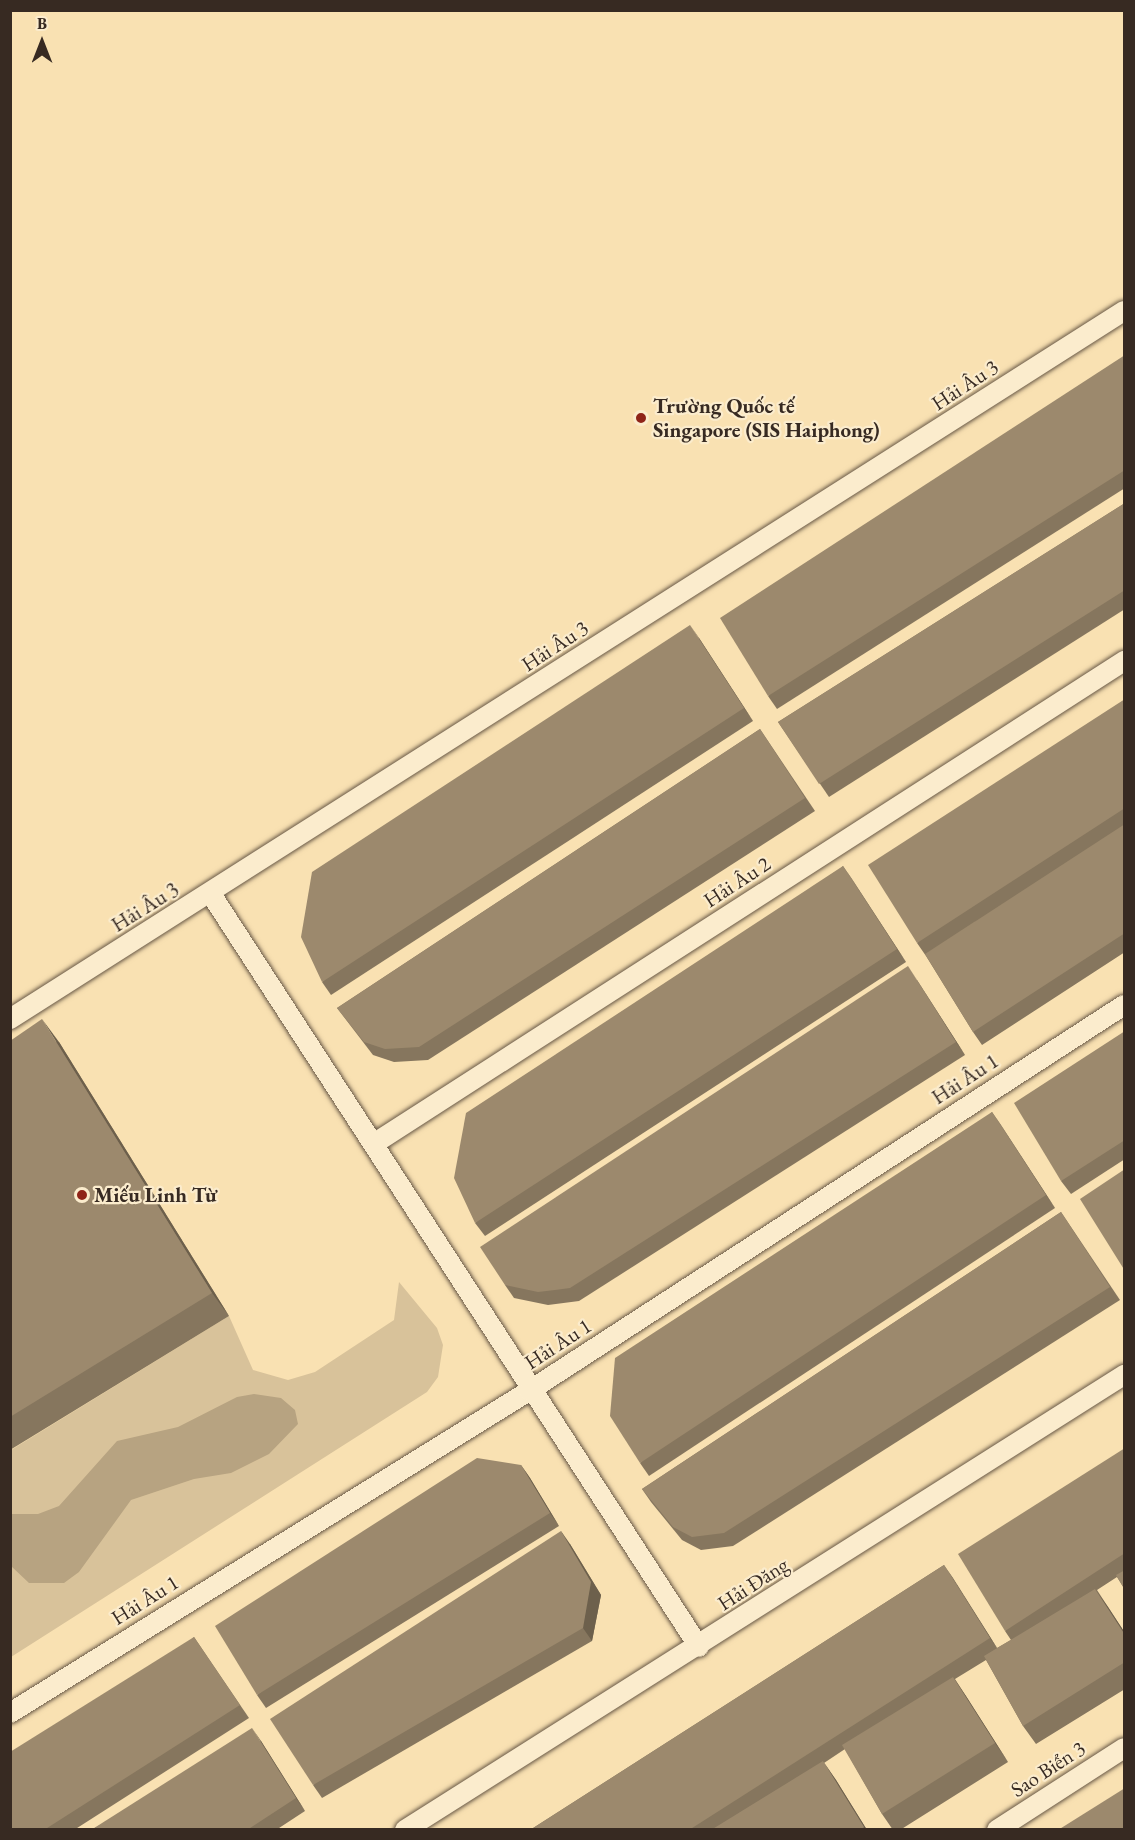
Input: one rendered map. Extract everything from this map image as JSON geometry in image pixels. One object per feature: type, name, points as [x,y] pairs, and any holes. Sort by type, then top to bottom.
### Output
[{"type":"lane","name":"Hải Âu 3","points":[[10,1019],[211,894],[1125,311]]},
{"type":"lane","name":"Hải Âu 2","points":[[375,1143],[1125,661]]},
{"type":"lane","points":[[211,894],[375,1143],[529,1391],[699,1647]]},
{"type":"lane","name":"Hải Âu 1","points":[[10,1713],[529,1391],[1125,1005]]},
{"type":"lane","name":"Hải Đăng","points":[[405,1830],[699,1647],[1125,1375]]},
{"type":"lane","name":"Sao Biển 3","points":[[997,1830],[1125,1748]]},
{"type":"shaded area","points":[[399,1282],[437,1328],[443,1345],[438,1377],[427,1392],[11,1657],[11,1450],[229,1316],[253,1370],[288,1380],[315,1372],[394,1320]]},
{"type":"shaded area","points":[[254,1394],[281,1398],[295,1410],[298,1424],[269,1454],[231,1473],[194,1479],[131,1500],[79,1572],[64,1583],[29,1583],[11,1566],[11,1514],[38,1514],[59,1506],[117,1441],[178,1427],[237,1397]]},
{"type":"building","points":[[1125,355],[1125,470],[768,696],[720,618]]},
{"type":"building","points":[[1125,503],[1125,590],[819,784],[778,722]]},
{"type":"building","points":[[690,625],[744,708],[322,982],[301,937],[312,872]]},
{"type":"building","points":[[1125,699],[1125,808],[917,943],[868,865]]},
{"type":"building","points":[[760,729],[805,798],[419,1047],[385,1049],[364,1042],[337,1008]]},
{"type":"building","points":[[1125,824],[1125,933],[973,1032],[925,954]]},
{"type":"building","points":[[843,866],[897,949],[475,1223],[454,1178],[466,1113]]},
{"type":"building","points":[[908,966],[956,1042],[570,1288],[538,1292],[505,1285],[480,1247]]},
{"type":"building","name":"Miếu Linh Từ","points":[[42,1019],[212,1293],[10,1417],[10,1041]]},
{"type":"building","points":[[1125,1031],[1125,1140],[1061,1181],[1014,1103]]},
{"type":"building","points":[[992,1112],[1046,1195],[640,1463],[610,1416],[615,1358]]},
{"type":"building","points":[[1125,1169],[1125,1271],[1080,1199]]},
{"type":"building","points":[[1061,1212],[1110,1287],[724,1533],[692,1537],[673,1527],[642,1489]]},
{"type":"building","points":[[1125,1448],[1125,1553],[1005,1631],[958,1554]]},
{"type":"building","points":[[477,1458],[521,1465],[550,1513],[257,1695],[215,1626]]},
{"type":"building","points":[[561,1531],[591,1582],[583,1628],[313,1785],[270,1719]]},
{"type":"building","points":[[944,1565],[990,1638],[689,1830],[530,1830]]},
{"type":"building","points":[[1125,1570],[1125,1590],[1116,1575]]},
{"type":"building","points":[[1095,1589],[1125,1635],[1125,1662],[1023,1726],[984,1656]]},
{"type":"building","points":[[194,1637],[240,1705],[44,1830],[10,1830],[10,1752]]},
{"type":"building","points":[[953,1677],[995,1743],[882,1814],[842,1745]]},
{"type":"building","points":[[252,1728],[296,1798],[247,1830],[91,1830]]},
{"type":"building","points":[[823,1761],[864,1827],[861,1830],[711,1830]]},
{"type":"building","points":[[1125,1788],[1125,1830],[1058,1830]]},
{"type":"place","name":"Trường Quốc tế Singapore (SIS Haiphong)","points":[[641,418]]},
{"type":"place","name":"Miếu Linh Từ","points":[[82,1195]]}]
